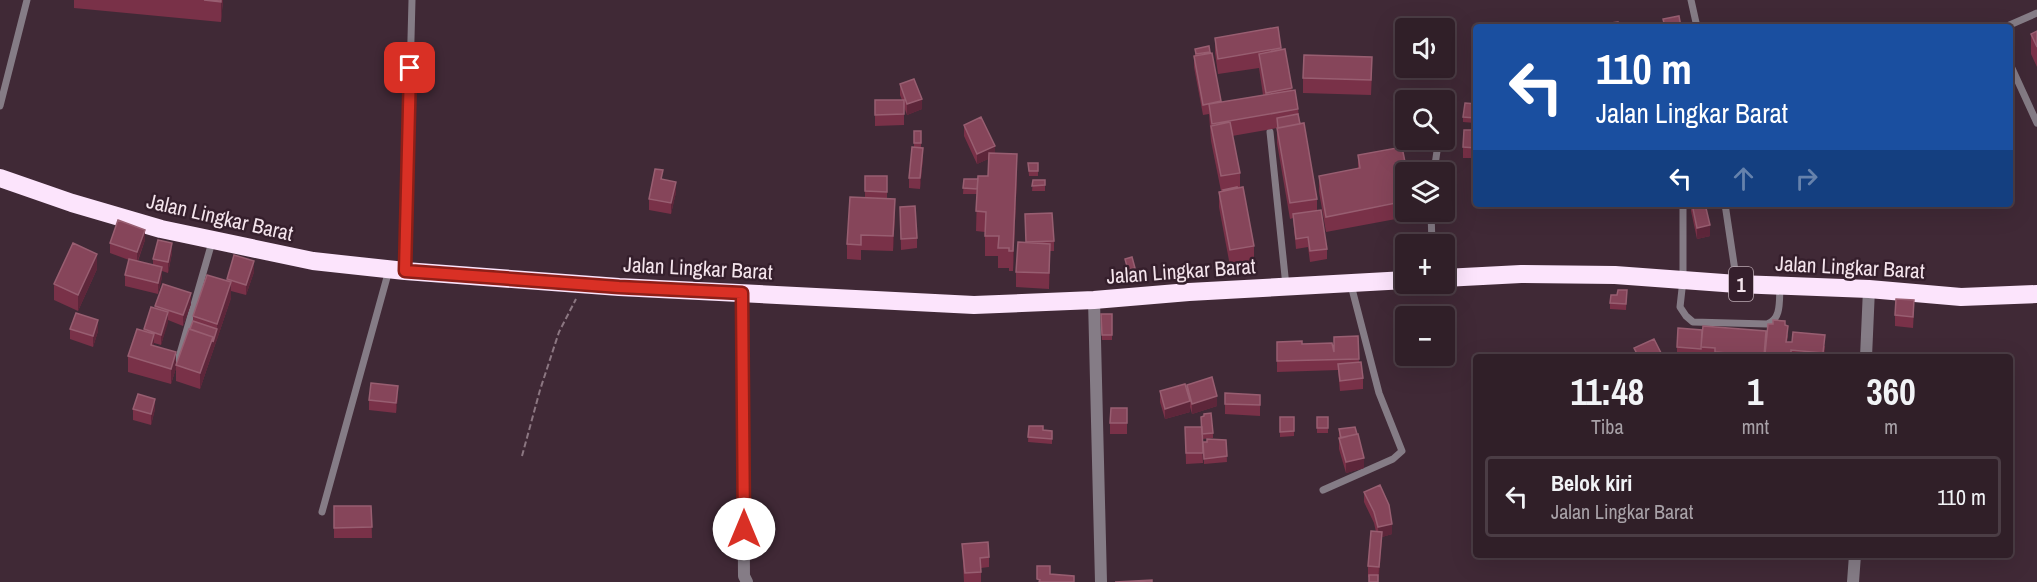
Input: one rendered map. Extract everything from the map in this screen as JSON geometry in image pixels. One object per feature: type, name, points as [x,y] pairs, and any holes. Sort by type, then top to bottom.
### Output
[{"type":"highway","name":"Jalan Lingkar Barat","points":[[0,178],[72,203],[161,229],[314,261],[397,270],[584,284],[974,304],[1094,300],[1395,281]]},
{"type":"highway","name":"Jalan Lingkar Barat","points":[[1455,277],[1521,274],[1615,275],[1737,284],[1869,289],[1961,297],[2037,294]]},
{"type":"street","points":[[1866,354],[1869,289]]},
{"type":"street","points":[[742,293],[744,576],[747,582]]},
{"type":"street","points":[[1094,300],[1101,582]]},
{"type":"street","points":[[1853,582],[1855,558]]},
{"type":"lane","points":[[0,106],[27,0]]},
{"type":"lane","points":[[322,512],[397,270],[412,0]]},
{"type":"lane","points":[[1691,0],[1695,24]]},
{"type":"lane","points":[[2012,24],[2037,13]]},
{"type":"lane","points":[[2013,71],[2037,123]]},
{"type":"lane","points":[[1270,132],[1286,286]]},
{"type":"lane","points":[[1435,162],[1437,151]]},
{"type":"lane","points":[[1683,207],[1683,280],[1680,307],[1686,316],[1693,321],[1767,324],[1773,322],[1777,316],[1780,286]]},
{"type":"lane","points":[[1725,207],[1737,284]]},
{"type":"lane","points":[[177,364],[212,240]]},
{"type":"lane","points":[[1323,490],[1393,459],[1402,451],[1379,393],[1351,283]]},
{"type":"path","points":[[522,456],[559,332],[584,284]]},
{"type":"building","points":[[1679,16],[1680,24],[1664,24],[1663,19]]},
{"type":"building","points":[[1278,27],[1281,48],[1218,59],[1215,38]]},
{"type":"building","points":[[2037,31],[2037,47],[2031,34]]},
{"type":"building","points":[[1209,46],[1210,52],[1196,54],[1195,49]]},
{"type":"building","points":[[1285,49],[1292,88],[1266,93],[1259,54]]},
{"type":"building","points":[[1212,53],[1221,101],[1203,105],[1194,56]]},
{"type":"building","points":[[1304,55],[1372,57],[1371,80],[1303,78]]},
{"type":"building","points":[[914,79],[922,99],[907,104],[900,84]]},
{"type":"building","points":[[1295,90],[1298,109],[1212,124],[1209,104]]},
{"type":"building","points":[[875,100],[904,100],[904,114],[875,115]]},
{"type":"building","points":[[1465,103],[1473,104],[1473,118],[1463,117]]},
{"type":"building","points":[[1298,114],[1300,124],[1278,128],[1277,118]]},
{"type":"building","points":[[981,117],[995,146],[977,154],[964,125]]},
{"type":"building","points":[[1230,122],[1240,173],[1221,176],[1211,126]]},
{"type":"building","points":[[1304,123],[1317,199],[1290,203],[1277,128]]},
{"type":"building","points":[[1464,130],[1473,130],[1473,148],[1463,147]]},
{"type":"building","points":[[914,131],[921,131],[921,143],[914,143]]},
{"type":"building","points":[[912,147],[923,148],[920,178],[909,178]]},
{"type":"building","points":[[1395,148],[1403,150],[1405,162],[1395,162],[1395,203],[1326,217],[1319,176],[1360,168],[1358,155]]},
{"type":"building","points":[[989,153],[1017,154],[1013,251],[1009,251],[1009,248],[998,248],[999,236],[985,236],[986,212],[976,211],[978,176],[988,176]]},
{"type":"building","points":[[1028,163],[1038,163],[1038,171],[1029,171]]},
{"type":"building","points":[[655,169],[663,170],[661,179],[676,182],[671,203],[649,199]]},
{"type":"building","points":[[865,176],[887,176],[887,192],[865,191]]},
{"type":"building","points":[[964,179],[978,179],[977,189],[963,188]]},
{"type":"building","points":[[1033,180],[1045,180],[1045,185],[1032,186]]},
{"type":"building","points":[[1243,187],[1254,246],[1230,250],[1219,192]]},
{"type":"building","points":[[850,197],[895,199],[893,236],[861,235],[861,245],[847,244]]},
{"type":"building","points":[[915,206],[917,238],[901,239],[900,207]]},
{"type":"building","points":[[1693,207],[1706,207],[1710,225],[1697,228]]},
{"type":"building","points":[[1321,210],[1327,249],[1310,251],[1308,237],[1296,239],[1293,214]]},
{"type":"building","points":[[1052,213],[1054,241],[1026,242],[1025,214]]},
{"type":"building","points":[[118,220],[145,230],[137,252],[110,243]]},
{"type":"building","points":[[158,240],[172,243],[168,262],[153,259]]},
{"type":"building","points":[[1018,242],[1050,244],[1049,273],[1016,272]]},
{"type":"building","points":[[73,243],[97,254],[78,295],[54,284]]},
{"type":"building","points":[[234,255],[254,261],[246,285],[227,279]]},
{"type":"building","points":[[1132,257],[1135,268],[1128,270],[1125,259]]},
{"type":"building","points":[[129,259],[162,267],[158,283],[125,275]]},
{"type":"building","points":[[207,275],[231,282],[217,324],[193,316]]},
{"type":"building","points":[[163,284],[191,293],[183,315],[155,306]]},
{"type":"building","points":[[1618,290],[1627,290],[1626,304],[1610,303],[1611,295],[1617,295]]},
{"type":"building","points":[[1896,299],[1914,300],[1913,317],[1895,315]]},
{"type":"building","points":[[151,307],[168,312],[161,335],[144,329]]},
{"type":"building","points":[[76,313],[98,320],[93,336],[70,329]]},
{"type":"building","points":[[1101,314],[1112,314],[1112,335],[1102,335]]},
{"type":"building","points":[[1773,320],[1785,321],[1785,325],[1788,326],[1786,342],[1792,342],[1793,332],[1825,335],[1823,353],[1791,350],[1791,353],[1785,354],[1765,354],[1768,324],[1773,324]]},
{"type":"building","points":[[193,321],[217,329],[213,342],[213,337],[190,329]]},
{"type":"building","points":[[1703,326],[1766,331],[1764,354],[1715,352],[1715,348],[1701,347]]},
{"type":"building","points":[[1678,328],[1702,330],[1701,349],[1677,347]]},
{"type":"building","points":[[137,329],[154,334],[151,345],[176,352],[171,369],[128,356]]},
{"type":"building","points":[[189,329],[213,337],[200,373],[176,365]]},
{"type":"building","points":[[1358,336],[1359,359],[1277,361],[1277,342],[1332,343],[1334,352],[1334,337]]},
{"type":"building","points":[[1654,339],[1661,353],[1632,354],[1636,352],[1634,348]]},
{"type":"building","points":[[1361,362],[1363,378],[1340,381],[1338,364]]},
{"type":"building","points":[[1212,377],[1217,396],[1192,404],[1187,385]]},
{"type":"building","points":[[371,383],[398,386],[396,403],[369,400]]},
{"type":"building","points":[[1185,384],[1190,401],[1165,409],[1160,391]]},
{"type":"building","points":[[1225,393],[1260,395],[1260,405],[1225,404]]},
{"type":"building","points":[[138,394],[155,399],[151,414],[133,409]]},
{"type":"building","points":[[1111,408],[1127,408],[1127,423],[1110,423]]},
{"type":"building","points":[[1211,413],[1213,433],[1202,434],[1201,417]]},
{"type":"building","points":[[1280,417],[1294,417],[1294,431],[1280,432]]},
{"type":"building","points":[[1317,417],[1328,417],[1328,428],[1317,428]]},
{"type":"building","points":[[1029,426],[1043,426],[1043,430],[1052,431],[1052,439],[1028,437]]},
{"type":"building","points":[[1185,427],[1202,427],[1203,453],[1186,453]]},
{"type":"building","points":[[1355,427],[1357,434],[1341,438],[1339,429]]},
{"type":"building","points":[[1358,434],[1364,458],[1346,462],[1339,438]]},
{"type":"building","points":[[1207,439],[1226,440],[1227,456],[1204,459],[1203,442],[1207,442]]},
{"type":"building","points":[[1380,485],[1389,505],[1392,524],[1378,527],[1374,512],[1364,492]]},
{"type":"building","points":[[334,506],[371,506],[372,527],[334,528]]},
{"type":"building","points":[[1371,531],[1382,532],[1379,567],[1368,566]]},
{"type":"building","points":[[988,542],[989,557],[980,558],[981,572],[965,573],[962,544]]},
{"type":"building","points":[[1037,566],[1050,566],[1050,574],[1074,576],[1074,582],[1039,582]]},
{"type":"building","points":[[1369,575],[1378,575],[1378,582],[1369,582]]},
{"type":"building","points":[[1152,580],[1152,582],[1115,582]]},
{"type":"route","points":[[410,68],[405,271],[619,287],[742,293],[744,529]]}]
